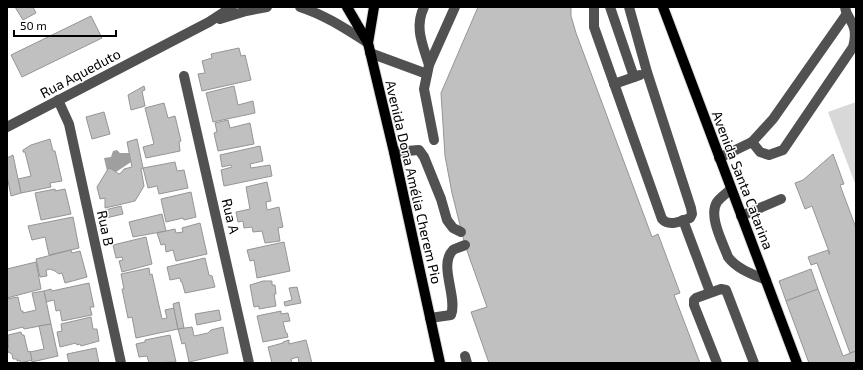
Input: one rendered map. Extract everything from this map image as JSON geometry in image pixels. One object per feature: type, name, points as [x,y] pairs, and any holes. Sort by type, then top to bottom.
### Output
[{"type":"main road","points":[[347,7],[369,48]]},
{"type":"main road","name":"Avenida Dona Amélia Cherem Pio","points":[[374,7],[369,48],[394,152],[440,363]]},
{"type":"main road","name":"Avenida Santa Catarina","points":[[663,7],[797,363]]},
{"type":"street","name":"Rua Aqueduto","points":[[7,127],[208,22],[232,7]]},
{"type":"street","name":"Rua Aqueduto","points":[[208,22],[246,11],[267,7]]},
{"type":"street","points":[[300,7],[327,18],[369,48],[428,70]]},
{"type":"street","points":[[424,7],[421,14],[419,29],[428,70]]},
{"type":"street","points":[[434,140],[424,89],[428,70],[455,7]]},
{"type":"street","points":[[594,7],[594,27],[662,219],[665,223],[669,224],[690,218],[692,214],[691,208],[647,72],[629,7]]},
{"type":"street","points":[[610,7],[634,77]]},
{"type":"street","points":[[720,158],[752,142],[773,119],[846,11]]},
{"type":"street","points":[[752,142],[760,152],[769,155],[783,150],[853,47],[855,37],[853,26],[846,11]]},
{"type":"street","points":[[614,84],[647,72]]},
{"type":"street","name":"Rua A","points":[[184,76],[249,363]]},
{"type":"street","name":"Rua B","points":[[58,100],[68,124],[121,363]]},
{"type":"street","points":[[394,152],[419,150],[424,157],[441,199],[447,220],[453,228],[461,232]]},
{"type":"street","points":[[731,189],[717,202],[714,208],[714,219],[728,258],[738,267],[766,280]]},
{"type":"street","points":[[741,216],[781,199]]},
{"type":"street","points":[[683,220],[710,292]]},
{"type":"street","points":[[430,318],[451,315],[454,308],[447,260],[453,250],[465,245]]},
{"type":"street","points":[[716,363],[694,305],[694,300],[721,288],[726,290],[754,363]]},
{"type":"shaded area","points":[[856,102],[856,186],[828,112]]},
{"type":"shaded area","points":[[117,150],[120,153],[129,153],[131,162],[116,172],[108,169],[107,171],[104,158],[111,157],[113,151]]},
{"type":"building","points":[[15,7],[33,7],[36,13],[23,20]]},
{"type":"building","points":[[478,7],[571,7],[571,16],[576,33],[652,237],[658,234],[680,293],[674,295],[700,363],[489,363],[471,312],[487,307],[465,245],[452,193],[445,156],[441,93]]},
{"type":"building","points":[[91,16],[102,38],[22,77],[11,55]]},
{"type":"building","points":[[239,48],[241,56],[245,55],[251,80],[202,91],[198,74],[205,73],[202,61],[212,58],[211,54]]},
{"type":"building","points":[[144,86],[145,90],[142,91],[145,106],[131,110],[128,95]]},
{"type":"building","points":[[234,86],[238,105],[253,101],[255,113],[213,122],[206,93]]},
{"type":"building","points":[[164,103],[168,118],[175,116],[181,141],[179,142],[180,151],[146,158],[143,147],[154,144],[145,108]]},
{"type":"building","points":[[104,112],[110,134],[92,139],[86,117]]},
{"type":"building","points":[[228,120],[230,128],[250,123],[254,144],[218,151],[214,133],[217,132],[215,123]]},
{"type":"building","points":[[50,139],[53,151],[55,151],[62,181],[50,183],[51,187],[21,193],[18,179],[31,176],[25,152],[23,152],[23,150],[31,145]]},
{"type":"building","points":[[137,139],[143,168],[141,169],[144,186],[135,201],[105,208],[105,198],[100,199],[97,187],[108,169],[110,168],[119,174],[124,169],[132,167],[127,142]]},
{"type":"building","points":[[260,146],[263,161],[250,164],[251,168],[270,165],[272,176],[224,186],[221,170],[232,167],[231,165],[222,167],[220,155]]},
{"type":"building","points":[[833,154],[844,184],[840,185],[856,228],[856,351],[850,353],[817,263],[811,265],[808,257],[828,250],[830,254],[812,206],[805,209],[795,183],[803,180]]},
{"type":"building","points":[[13,155],[21,193],[11,196],[7,176],[7,158]]},
{"type":"building","points":[[175,162],[177,171],[184,170],[188,188],[159,194],[157,186],[148,188],[143,168]]},
{"type":"building","points":[[267,182],[271,201],[266,202],[267,210],[279,207],[283,227],[278,228],[280,241],[265,243],[262,231],[253,232],[252,227],[244,228],[243,221],[238,222],[236,212],[250,209],[246,187]]},
{"type":"building","points":[[55,189],[55,191],[65,189],[71,214],[41,220],[35,193]]},
{"type":"building","points":[[191,192],[196,217],[166,222],[161,199]]},
{"type":"building","points":[[121,206],[123,214],[106,218],[105,210]]},
{"type":"building","points":[[162,214],[166,231],[133,237],[129,222]]},
{"type":"building","points":[[73,217],[79,248],[49,255],[45,237],[32,240],[28,226]]},
{"type":"building","points":[[200,223],[207,254],[176,261],[173,250],[166,252],[165,244],[161,245],[157,233],[175,229],[176,233],[183,232],[182,228]]},
{"type":"building","points":[[146,237],[152,264],[122,272],[119,261],[123,260],[122,257],[116,258],[113,245]]},
{"type":"building","points":[[284,242],[290,271],[257,278],[254,260],[250,261],[247,250]]},
{"type":"building","points":[[71,250],[72,253],[80,251],[87,277],[65,283],[62,273],[59,274],[50,269],[46,270],[47,276],[40,277],[36,259]]},
{"type":"building","points":[[205,258],[209,275],[212,276],[215,287],[185,293],[180,278],[170,280],[167,267]]},
{"type":"building","points":[[36,262],[41,289],[7,298],[7,269]]},
{"type":"building","points":[[149,268],[150,275],[152,274],[162,319],[167,318],[165,310],[174,308],[178,329],[136,338],[132,317],[128,318],[122,289],[124,289],[121,274]]},
{"type":"building","points":[[811,269],[818,289],[786,301],[779,281]]},
{"type":"building","points":[[263,281],[272,281],[272,285],[275,285],[276,294],[274,294],[276,306],[259,309],[259,306],[254,307],[250,285]]},
{"type":"building","points":[[89,283],[94,307],[90,307],[92,315],[62,321],[60,310],[56,311],[54,300],[46,302],[44,291],[51,289],[52,291]]},
{"type":"building","points":[[297,287],[301,303],[285,306],[284,302],[292,300],[289,288]]},
{"type":"building","points":[[818,289],[843,356],[856,351],[856,363],[809,363],[786,301]]},
{"type":"building","points":[[44,291],[51,324],[24,329],[23,327],[7,331],[7,299],[18,297],[21,311],[23,311],[23,313],[36,310],[32,293]]},
{"type":"building","points":[[179,302],[184,328],[178,329],[173,304]]},
{"type":"building","points":[[219,310],[221,320],[197,325],[195,314]]},
{"type":"building","points":[[281,311],[281,314],[288,313],[290,321],[283,322],[288,337],[263,342],[257,316]]},
{"type":"building","points":[[91,317],[93,329],[97,329],[99,341],[81,346],[80,344],[77,345],[76,343],[60,347],[57,332],[62,331],[61,324]]},
{"type":"building","points":[[51,324],[58,356],[32,362],[30,352],[44,349],[39,326]]},
{"type":"building","points":[[192,327],[194,336],[208,333],[211,330],[223,327],[228,353],[189,362],[185,343],[182,344],[178,329]]},
{"type":"building","points":[[21,332],[22,335],[24,335],[28,352],[30,351],[32,360],[20,363],[20,360],[17,361],[17,359],[13,359],[12,354],[8,352],[8,335]]},
{"type":"building","points":[[170,335],[176,362],[149,363],[147,356],[139,357],[136,344],[145,342],[145,340]]},
{"type":"building","points":[[289,340],[289,344],[306,340],[312,363],[299,363],[298,357],[291,359],[292,363],[272,363],[268,347]]},
{"type":"building","points":[[96,348],[99,363],[69,363],[67,354]]}]
